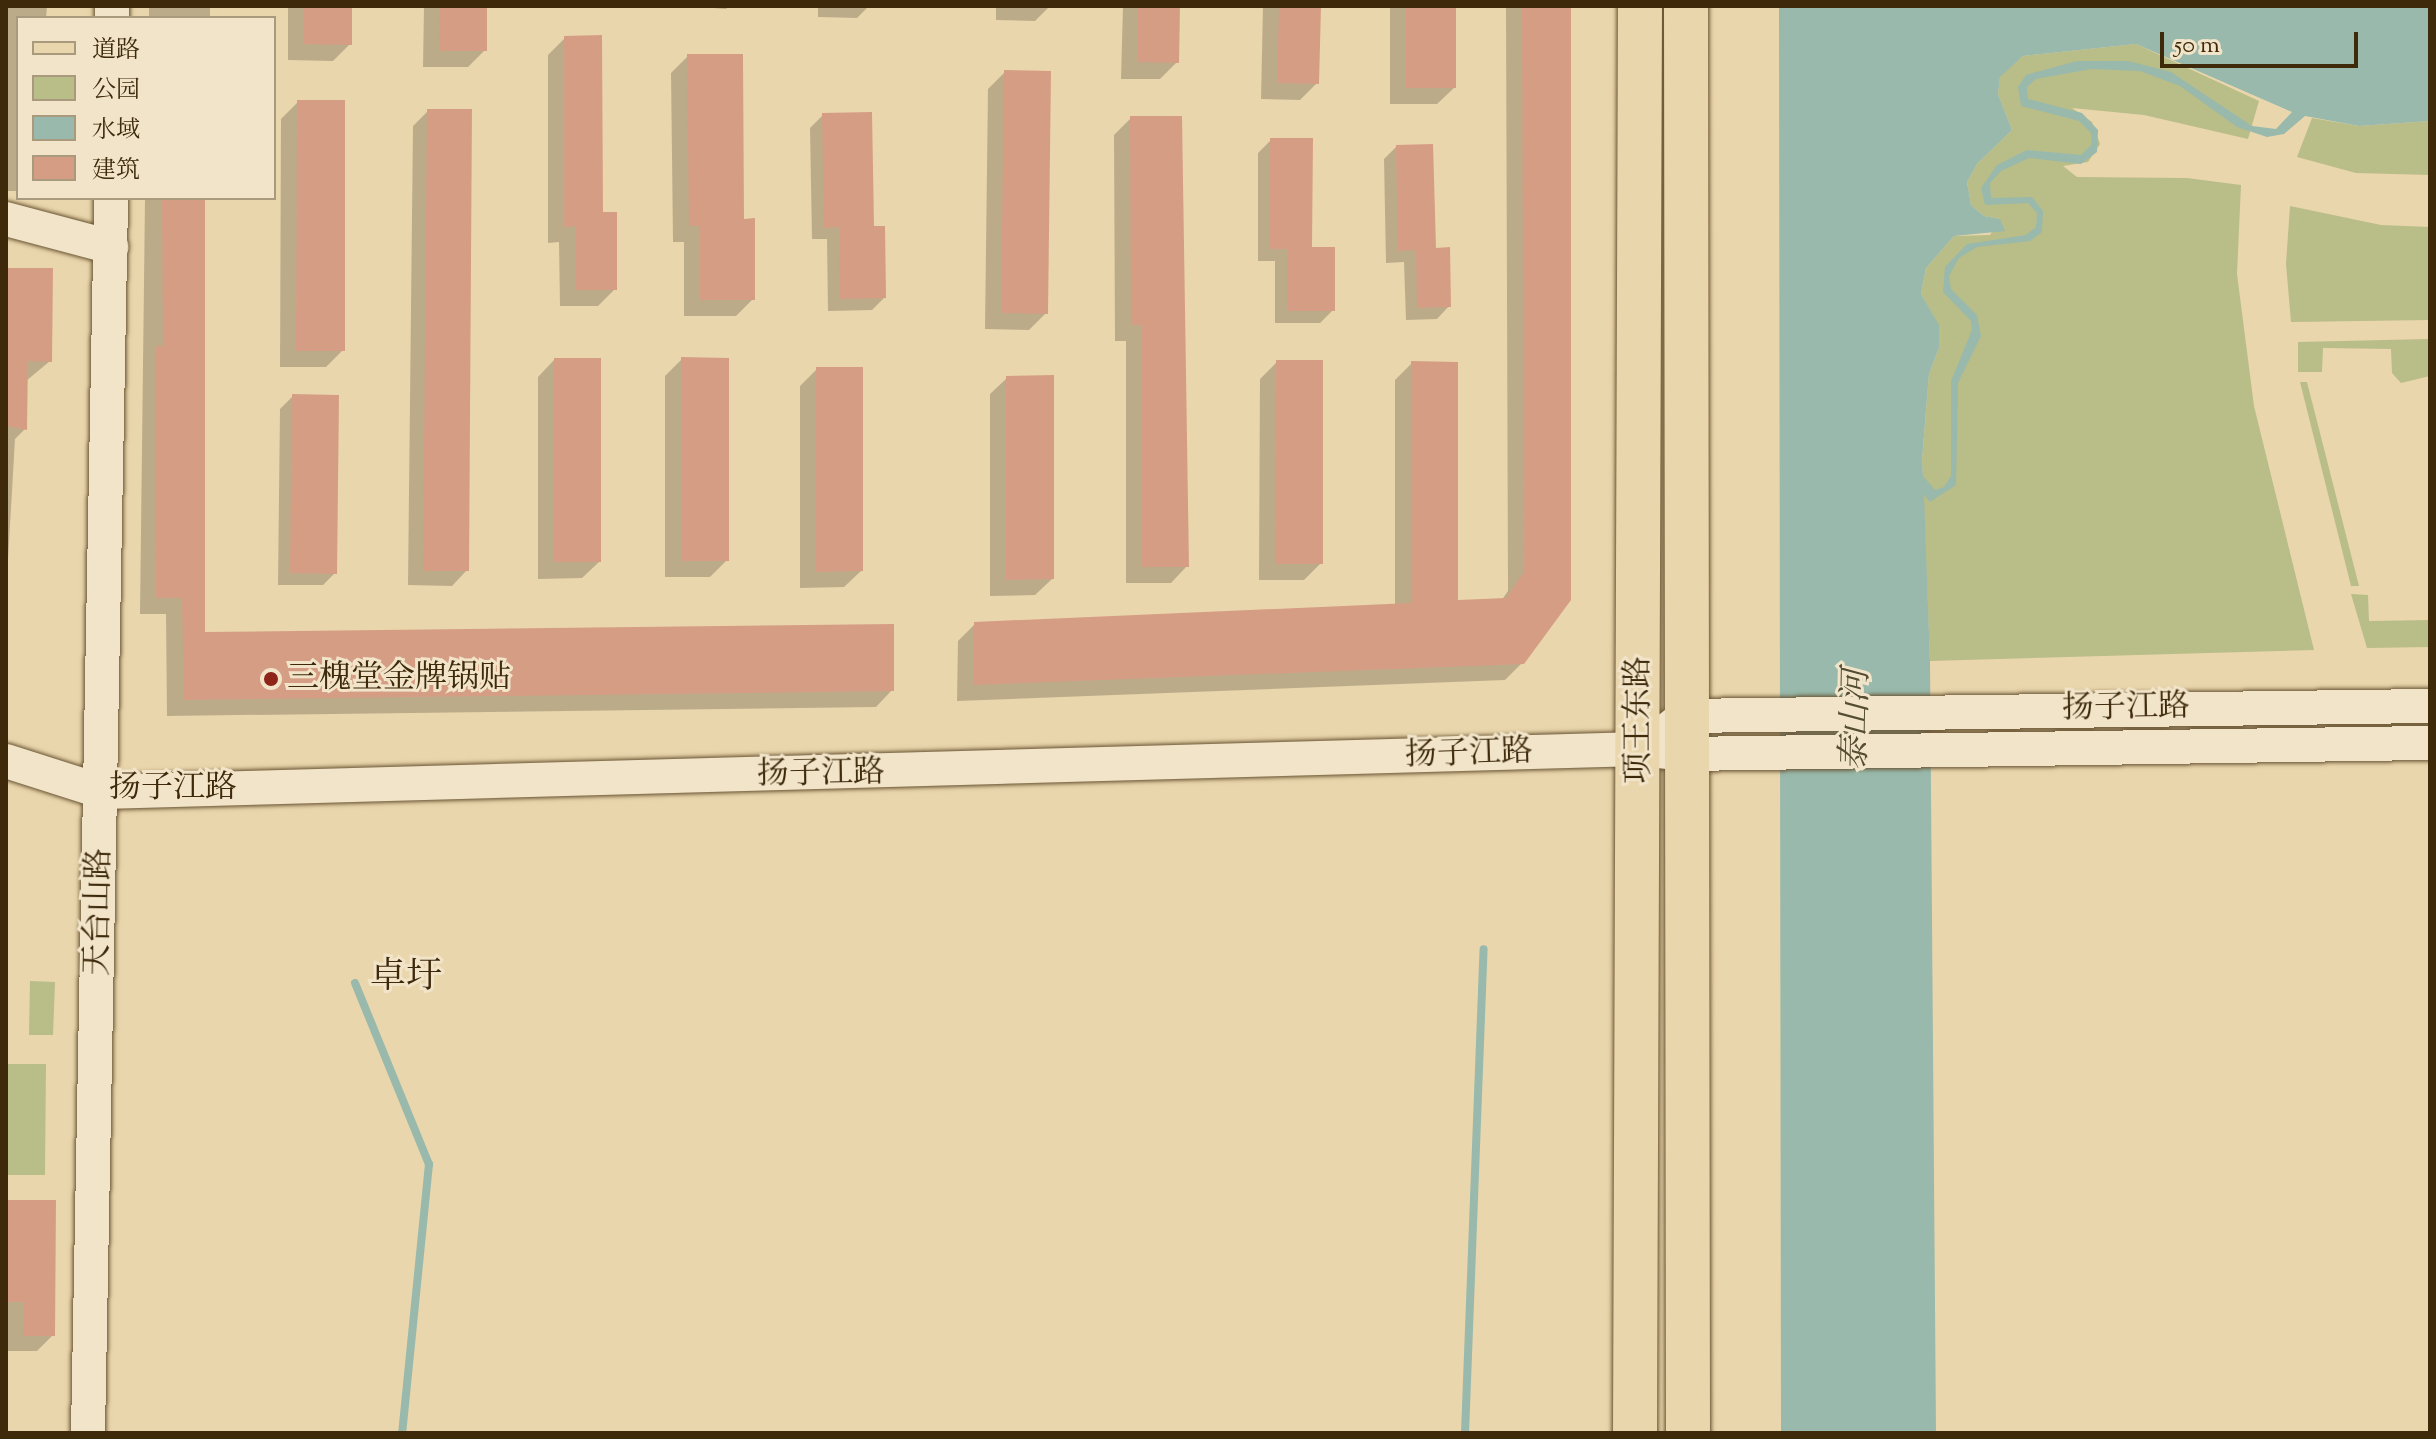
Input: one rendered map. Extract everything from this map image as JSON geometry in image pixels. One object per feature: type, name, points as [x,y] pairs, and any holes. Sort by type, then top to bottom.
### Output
[{"type":"main road","name":"项王东路","points":[[1635,1433],[1640,749],[1640,6]]},
{"type":"main road","name":"项王东路","points":[[1686,6],[1688,1433]]},
{"type":"street","name":"天台山路","points":[[88,1433],[103,792],[111,200]]},
{"type":"street","points":[[6,219],[111,247]]},
{"type":"street","name":"扬子江路","points":[[6,761],[103,792],[1640,749],[1768,716],[2430,706]]},
{"type":"street","name":"扬子江路","points":[[1685,735],[1769,753],[2430,743]]},
{"type":"green space","points":[[2136,44],[2259,101],[2248,139],[2144,115],[2072,108],[2092,122],[2100,144],[2088,162],[2063,166],[2077,177],[2187,178],[2241,185],[2237,274],[2254,406],[2314,650],[1930,661],[1922,460],[1929,374],[1939,348],[1939,326],[1921,294],[1926,268],[1954,236],[1990,235],[2000,219],[1984,216],[1971,205],[1967,182],[1977,164],[2012,130],[1998,94],[2000,76],[2023,56]]},
{"type":"green space","points":[[2312,118],[2359,126],[2430,121],[2430,175],[2356,173],[2297,157]]},
{"type":"green space","points":[[2290,206],[2381,225],[2430,227],[2430,320],[2291,322],[2286,264]]},
{"type":"green space","points":[[2428,339],[2430,376],[2401,383],[2392,373],[2391,349],[2323,348],[2322,372],[2298,372],[2298,342]]},
{"type":"green space","points":[[2300,382],[2307,382],[2359,586],[2351,586]]},
{"type":"green space","points":[[2351,594],[2368,595],[2369,621],[2430,620],[2430,647],[2367,648]]},
{"type":"green space","points":[[30,981],[55,982],[53,1035],[29,1035]]},
{"type":"green space","points":[[6,1064],[46,1064],[45,1175],[6,1175]]},
{"type":"water","name":"泰山河","points":[[1779,6],[2430,6],[2430,121],[2359,126],[2305,116],[2284,134],[2267,137],[2237,127],[2180,86],[2140,71],[2091,69],[2036,79],[2027,87],[2028,99],[2082,113],[2098,130],[2097,152],[2081,164],[2029,158],[2001,171],[1990,183],[1991,198],[2032,197],[2043,211],[2042,232],[2030,241],[1977,247],[1959,258],[1949,276],[1951,289],[1977,315],[1981,336],[1958,383],[1956,485],[1930,502],[1924,495],[1930,661],[1936,1433],[1781,1433]],"holes":[[[2136,44],[2292,112],[2276,129],[2252,126],[2171,72],[2128,61],[2077,61],[2026,75],[2018,87],[2021,106],[2079,121],[2091,133],[2092,144],[2081,155],[2027,150],[1997,165],[1981,188],[1985,205],[2028,203],[2037,213],[2036,227],[2026,235],[1967,244],[1945,267],[1943,292],[1971,321],[1972,330],[1951,381],[1951,476],[1944,487],[1935,490],[1923,476],[1922,460],[1929,374],[1939,348],[1939,325],[1921,294],[1926,268],[1954,236],[2005,231],[2000,219],[1984,216],[1971,205],[1967,182],[1977,164],[2012,130],[1998,94],[2000,77],[2023,56]]]},
{"type":"building","points":[[304,6],[352,6],[352,45],[304,44]]},
{"type":"building","points":[[440,6],[487,6],[487,51],[439,51]]},
{"type":"building","points":[[1138,6],[1180,6],[1179,63],[1137,62]]},
{"type":"building","points":[[1279,6],[1321,6],[1319,84],[1277,83]]},
{"type":"building","points":[[1406,6],[1456,6],[1456,88],[1406,88]]},
{"type":"building","points":[[1522,6],[1571,6],[1571,600],[1524,664],[973,685],[974,622],[1411,603],[1411,361],[1458,362],[1458,600],[1506,598],[1524,572]]},
{"type":"building","points":[[602,35],[603,212],[617,212],[617,290],[576,290],[576,226],[564,227],[564,36]]},
{"type":"building","points":[[687,54],[743,54],[744,219],[755,218],[755,300],[700,300],[700,226],[689,226]]},
{"type":"building","points":[[1004,70],[1051,71],[1048,314],[1001,313]]},
{"type":"building","points":[[297,100],[345,100],[345,351],[296,351]]},
{"type":"building","points":[[427,109],[472,109],[469,571],[423,571]]},
{"type":"building","points":[[872,112],[874,226],[885,226],[886,298],[840,299],[839,227],[824,228],[822,113]]},
{"type":"building","points":[[1130,116],[1182,116],[1189,567],[1142,567],[1142,325],[1131,325]]},
{"type":"building","points":[[1270,138],[1313,138],[1312,247],[1335,247],[1335,311],[1287,311],[1287,249],[1270,249]]},
{"type":"building","points":[[1433,144],[1436,248],[1450,247],[1451,307],[1417,308],[1416,250],[1398,251],[1396,145]]},
{"type":"building","points":[[162,200],[205,200],[205,632],[894,624],[894,691],[184,700],[182,598],[156,598],[155,346],[163,346]]},
{"type":"building","points":[[6,268],[53,268],[52,362],[28,361],[27,430],[6,426]]},
{"type":"building","points":[[681,357],[729,358],[729,561],[681,561]]},
{"type":"building","points":[[554,358],[601,358],[601,562],[554,562]]},
{"type":"building","points":[[1276,360],[1323,360],[1323,564],[1275,564]]},
{"type":"building","points":[[816,367],[863,367],[863,571],[816,572]]},
{"type":"building","points":[[1054,375],[1054,579],[1006,580],[1006,376]]},
{"type":"building","points":[[292,394],[339,395],[337,574],[290,573]]},
{"type":"building","points":[[6,1200],[56,1200],[55,1336],[23,1336],[24,1302],[6,1302]]},
{"type":"waterway","points":[[1465,1433],[1484,949]]},
{"type":"waterway","points":[[355,983],[429,1164],[402,1433]]},
{"type":"place","name":"三槐堂金牌锅贴","points":[[271,679]]},
{"type":"district","name":"卓圩","points":[[406,979]]}]
